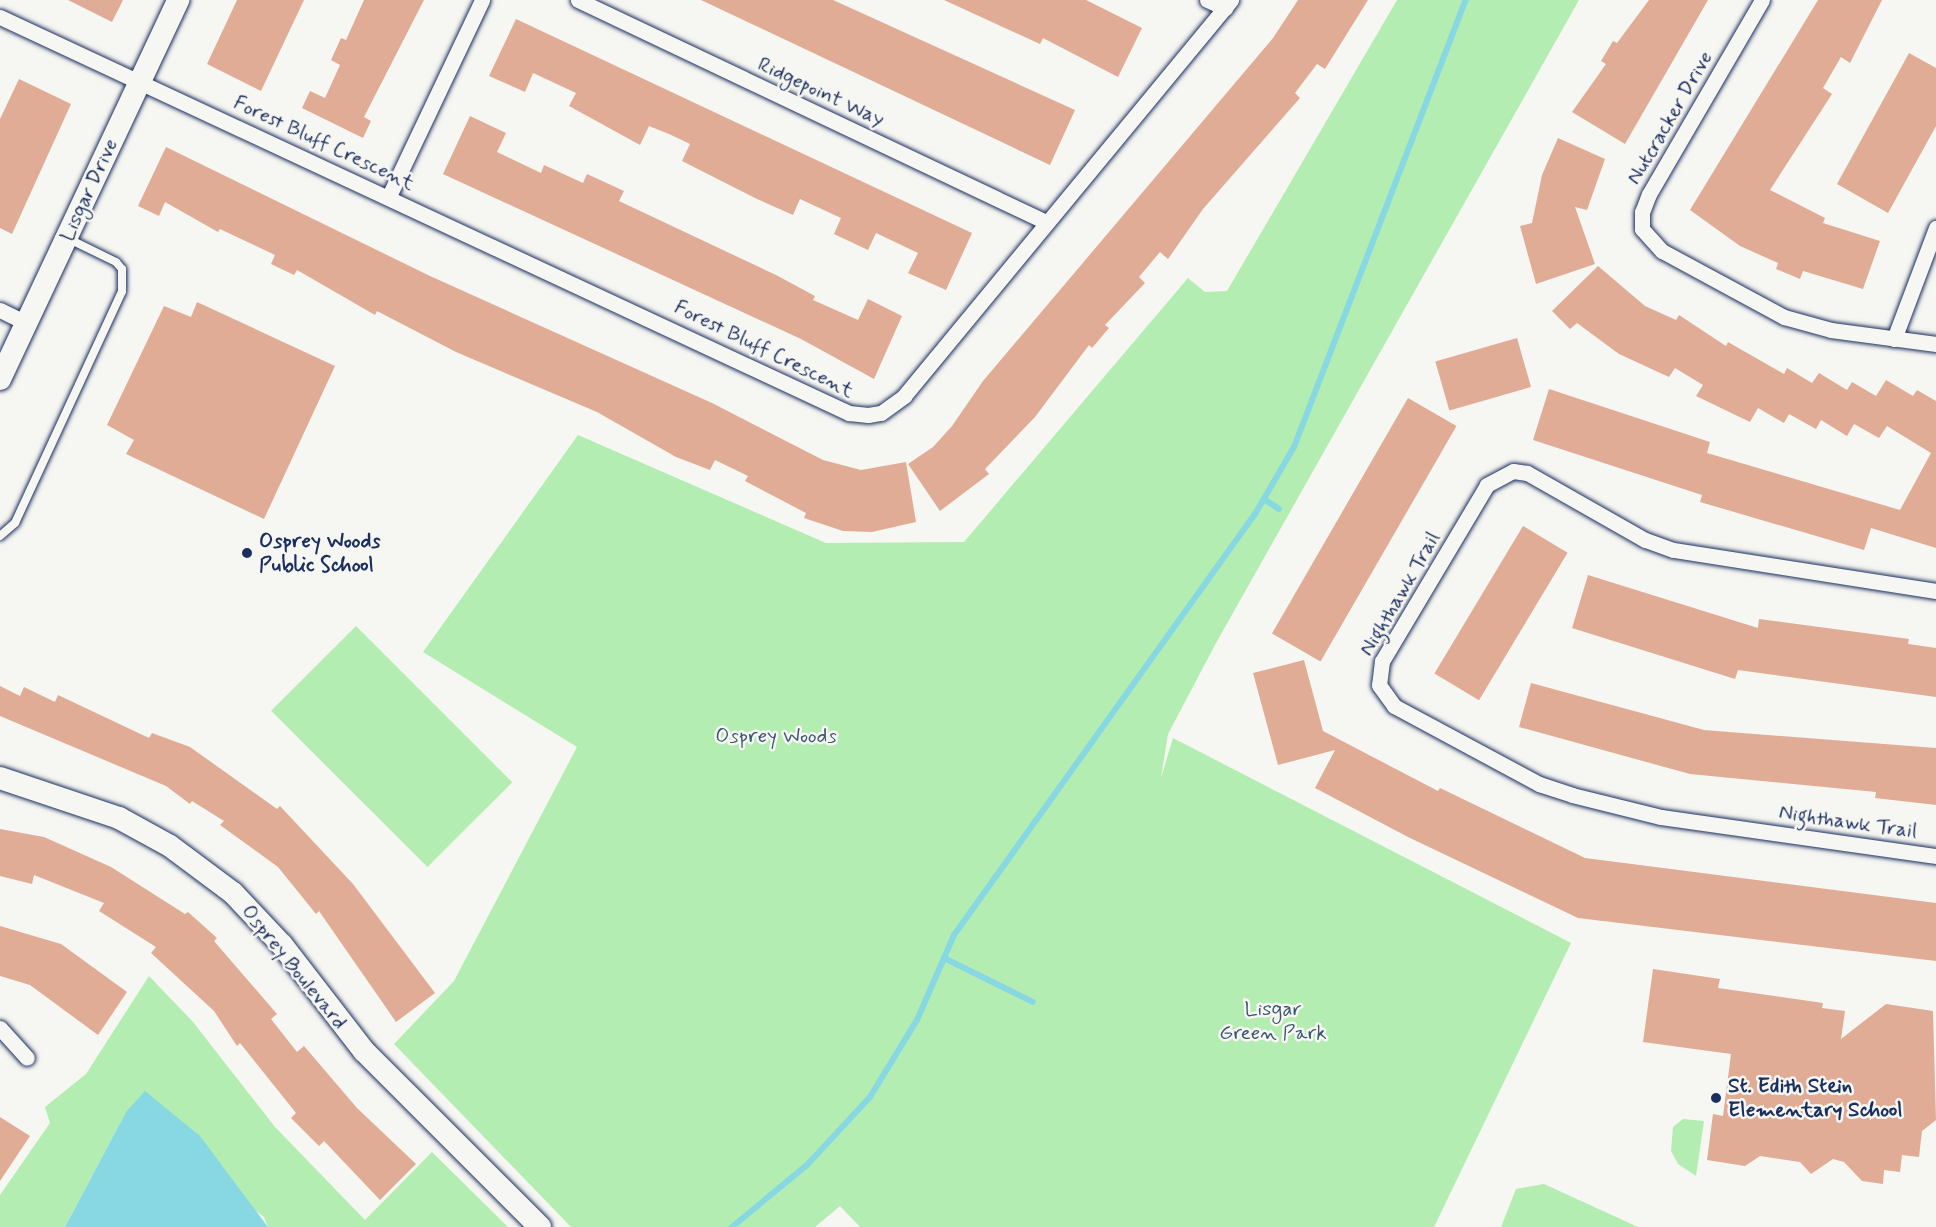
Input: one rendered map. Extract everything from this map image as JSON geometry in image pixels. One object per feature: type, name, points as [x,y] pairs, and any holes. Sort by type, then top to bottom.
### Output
[{"type":"street","name":"Lisgar Drive","points":[[0,379],[178,0]]},
{"type":"street","points":[[390,196],[482,0]]},
{"type":"street","name":"Ridgepoint Way","points":[[578,0],[1046,222]]},
{"type":"street","points":[[1207,0],[1228,4]]},
{"type":"street","name":"Nutcracker Drive","points":[[1762,0],[1649,194],[1642,212],[1642,229],[1662,251],[1784,317],[1894,339],[1936,344]]},
{"type":"street","name":"Forest Bluff Crescent","points":[[0,17],[860,415],[881,413],[904,396],[1228,4]]},
{"type":"street","points":[[1894,339],[1936,228]]},
{"type":"street","points":[[0,310],[27,323]]},
{"type":"street","name":"Nighthawk Trail","points":[[1936,591],[1673,550],[1645,540],[1527,473],[1513,471],[1487,485],[1383,661],[1379,685],[1394,706],[1539,784],[1572,795],[1661,817],[1936,856]]},
{"type":"street","name":"Osprey Boulevard","points":[[0,778],[119,818],[170,846],[233,893],[282,945],[364,1052],[540,1227]]},
{"type":"street","points":[[0,1028],[27,1058]]},
{"type":"lane","points":[[0,536],[15,523],[122,291],[122,269],[116,262],[67,238]]},
{"type":"green space","points":[[1397,0],[1579,0],[1216,643],[1168,734],[1161,778],[1173,738],[1571,943],[1434,1227],[860,1227],[840,1206],[815,1227],[571,1227],[394,1044],[454,981],[577,747],[423,652],[578,435],[826,543],[964,542],[1188,278],[1205,292],[1227,291]]},
{"type":"green space","points":[[356,626],[512,782],[427,867],[271,711]]},
{"type":"green space","points":[[149,976],[193,1022],[275,1127],[365,1220],[432,1152],[508,1227],[268,1227],[264,1217],[126,1112],[65,1227],[0,1227],[0,1195],[50,1123],[45,1107],[86,1074]]},
{"type":"green space","points":[[1683,1119],[1704,1121],[1696,1176],[1678,1164],[1671,1151],[1673,1127]]},
{"type":"green space","points":[[1544,1184],[1638,1227],[1501,1227],[1516,1189]]},
{"type":"water","points":[[145,1091],[200,1136],[268,1227],[65,1227],[126,1112]]},
{"type":"building","points":[[68,0],[123,0],[112,22]]},
{"type":"building","points":[[237,0],[304,0],[261,91],[207,64]]},
{"type":"building","points":[[364,0],[424,0],[364,117],[371,121],[363,138],[302,108],[310,91],[325,98],[340,65],[331,60],[341,38],[346,40]]},
{"type":"building","points":[[701,0],[833,0],[1075,110],[1050,165]]},
{"type":"building","points":[[944,0],[1086,0],[1142,28],[1118,77],[1043,38],[1040,44]]},
{"type":"building","points":[[1298,0],[1368,0],[1325,69],[1317,64],[1295,93],[1300,98],[1203,209],[1168,259],[1160,252],[1139,277],[1145,283],[1105,325],[1109,328],[1092,348],[1089,345],[1035,417],[985,469],[989,474],[940,511],[908,464],[933,447],[952,426],[983,381],[1273,38]]},
{"type":"building","points":[[1649,0],[1708,0],[1625,144],[1572,112],[1606,64],[1601,61],[1613,41],[1617,43]]},
{"type":"building","points":[[1818,0],[1882,0],[1850,63],[1841,57],[1823,88],[1832,94],[1770,190],[1825,218],[1823,223],[1880,241],[1863,289],[1803,271],[1800,279],[1776,269],[1778,263],[1740,246],[1690,210]]},
{"type":"building","points":[[516,19],[972,233],[946,290],[908,273],[918,253],[876,233],[868,250],[834,234],[841,218],[800,199],[793,215],[757,199],[682,161],[690,144],[669,134],[649,126],[640,145],[569,106],[576,93],[533,73],[525,92],[489,76]]},
{"type":"building","points":[[1909,53],[1936,68],[1936,126],[1888,213],[1837,184]]},
{"type":"building","points":[[19,79],[71,104],[12,234],[0,228],[0,119]]},
{"type":"building","points":[[470,116],[506,133],[497,152],[541,173],[544,165],[583,183],[587,174],[624,191],[619,201],[776,275],[815,296],[813,300],[858,320],[868,299],[902,316],[874,379],[801,339],[443,174]]},
{"type":"building","points":[[1558,138],[1605,159],[1587,210],[1575,207],[1595,264],[1536,284],[1520,226],[1532,223],[1542,175]]},
{"type":"building","points":[[166,147],[430,276],[712,403],[823,460],[861,470],[906,462],[916,522],[872,532],[843,531],[804,518],[806,513],[745,481],[748,476],[715,460],[710,470],[676,457],[597,412],[456,352],[377,311],[375,315],[297,270],[294,275],[271,264],[275,255],[220,229],[218,232],[165,202],[159,216],[138,206]]},
{"type":"building","points":[[1598,266],[1645,306],[1676,320],[1679,315],[1726,346],[1728,342],[1784,374],[1787,368],[1812,383],[1819,373],[1847,390],[1852,382],[1876,396],[1886,380],[1913,396],[1917,390],[1936,401],[1936,548],[1871,528],[1864,550],[1700,502],[1702,495],[1533,440],[1549,389],[1710,442],[1707,453],[1900,510],[1931,453],[1887,426],[1879,438],[1854,424],[1847,436],[1821,420],[1816,429],[1789,414],[1784,423],[1758,408],[1750,422],[1696,396],[1703,385],[1675,368],[1669,377],[1619,354],[1577,323],[1570,329],[1552,311]]},
{"type":"building","points":[[197,302],[335,366],[264,519],[126,454],[134,440],[107,425],[164,306],[191,317]]},
{"type":"building","points":[[1517,338],[1531,387],[1449,410],[1435,361]]},
{"type":"building","points":[[1408,398],[1456,426],[1320,662],[1272,634]]},
{"type":"building","points":[[1523,526],[1568,553],[1479,700],[1434,673]]},
{"type":"building","points":[[1588,575],[1758,628],[1759,619],[1909,639],[1908,644],[1936,648],[1936,697],[1738,670],[1735,679],[1572,628]]},
{"type":"building","points":[[1304,660],[1323,731],[1438,791],[1440,788],[1585,858],[1936,903],[1936,961],[1578,918],[1408,837],[1315,788],[1335,750],[1278,765],[1253,673]]},
{"type":"building","points":[[1531,683],[1704,730],[1936,748],[1936,805],[1875,798],[1876,792],[1690,774],[1519,727]]},
{"type":"building","points":[[0,686],[20,696],[24,687],[55,702],[58,695],[149,738],[152,733],[190,747],[277,809],[280,806],[353,884],[435,993],[396,1022],[319,911],[316,914],[278,867],[220,825],[224,821],[192,801],[190,804],[166,786],[0,716]]},
{"type":"building","points":[[0,829],[44,837],[111,867],[185,914],[188,912],[217,938],[214,941],[277,1014],[271,1019],[297,1052],[304,1046],[357,1108],[416,1164],[380,1200],[324,1141],[319,1146],[291,1118],[296,1113],[240,1043],[237,1046],[214,1011],[151,953],[156,947],[99,911],[104,903],[34,875],[32,884],[0,876]]},
{"type":"building","points":[[0,926],[61,944],[127,992],[98,1035],[30,985],[0,976]]},
{"type":"building","points":[[1653,969],[1720,979],[1718,988],[1823,1003],[1822,1008],[1845,1011],[1841,1039],[1886,1004],[1933,1011],[1936,1120],[1922,1131],[1919,1157],[1902,1155],[1900,1172],[1884,1170],[1883,1184],[1862,1181],[1844,1162],[1833,1159],[1811,1174],[1800,1162],[1760,1156],[1745,1166],[1707,1160],[1713,1114],[1723,1116],[1731,1054],[1643,1042]]},
{"type":"building","points":[[0,1117],[30,1136],[0,1181]]},
{"type":"waterway","points":[[732,1227],[807,1165],[870,1097],[917,1020],[954,935],[1255,514],[1294,447],[1466,0]]},
{"type":"waterway","points":[[1264,499],[1279,509]]},
{"type":"waterway","points":[[944,958],[1033,1002]]},
{"type":"place","name":"Osprey Woods Public School","points":[[247,553]]},
{"type":"place","name":"St. Edith Stein Elementary School","points":[[1716,1098]]},
{"type":"park label","name":"Osprey Woods","points":[[776,736]]},
{"type":"park label","name":"Lisgar Green Park","points":[[1273,1021]]}]
